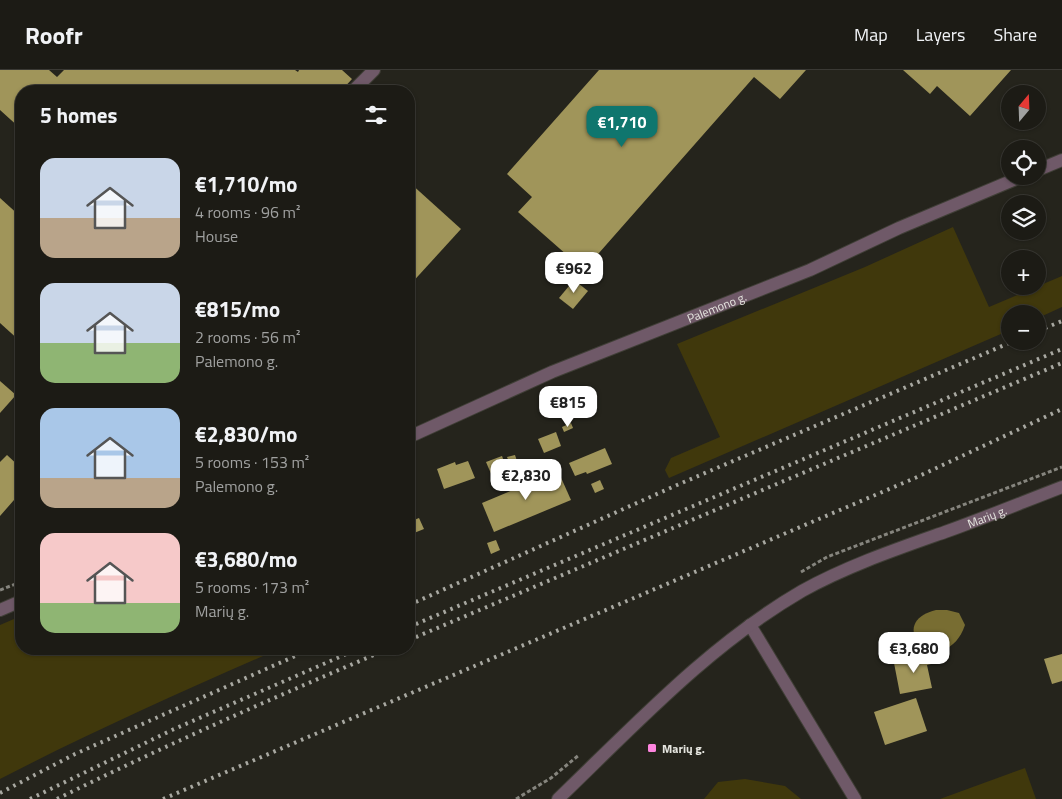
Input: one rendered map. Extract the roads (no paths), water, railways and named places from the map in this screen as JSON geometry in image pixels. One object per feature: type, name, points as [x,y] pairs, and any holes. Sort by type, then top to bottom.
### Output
[{"type":"street","points":[[359,85],[374,70]]},
{"type":"street","points":[[1046,167],[1062,160]]},
{"type":"street","name":"Palemono g.","points":[[415,434],[552,372],[810,270],[898,228],[1001,185]]},
{"type":"street","name":"Marių g.","points":[[558,799],[672,690],[723,645],[803,591],[869,559],[1062,487]]},
{"type":"street","points":[[0,610],[15,604]]},
{"type":"street","points":[[750,625],[854,799]]},
{"type":"railway","points":[[1046,328],[1062,321]]},
{"type":"railway","points":[[415,602],[677,485],[1001,347]]},
{"type":"railway","points":[[415,624],[1062,349]]},
{"type":"railway","points":[[415,637],[1062,363]]},
{"type":"railway","points":[[163,799],[915,478],[1062,409]]},
{"type":"railway","points":[[0,793],[75,754],[298,655]]},
{"type":"railway","points":[[30,799],[172,730],[344,655]]},
{"type":"railway","points":[[57,799],[222,721],[374,655]]},
{"type":"place","name":"Marių g.","points":[[652,748]]}]
